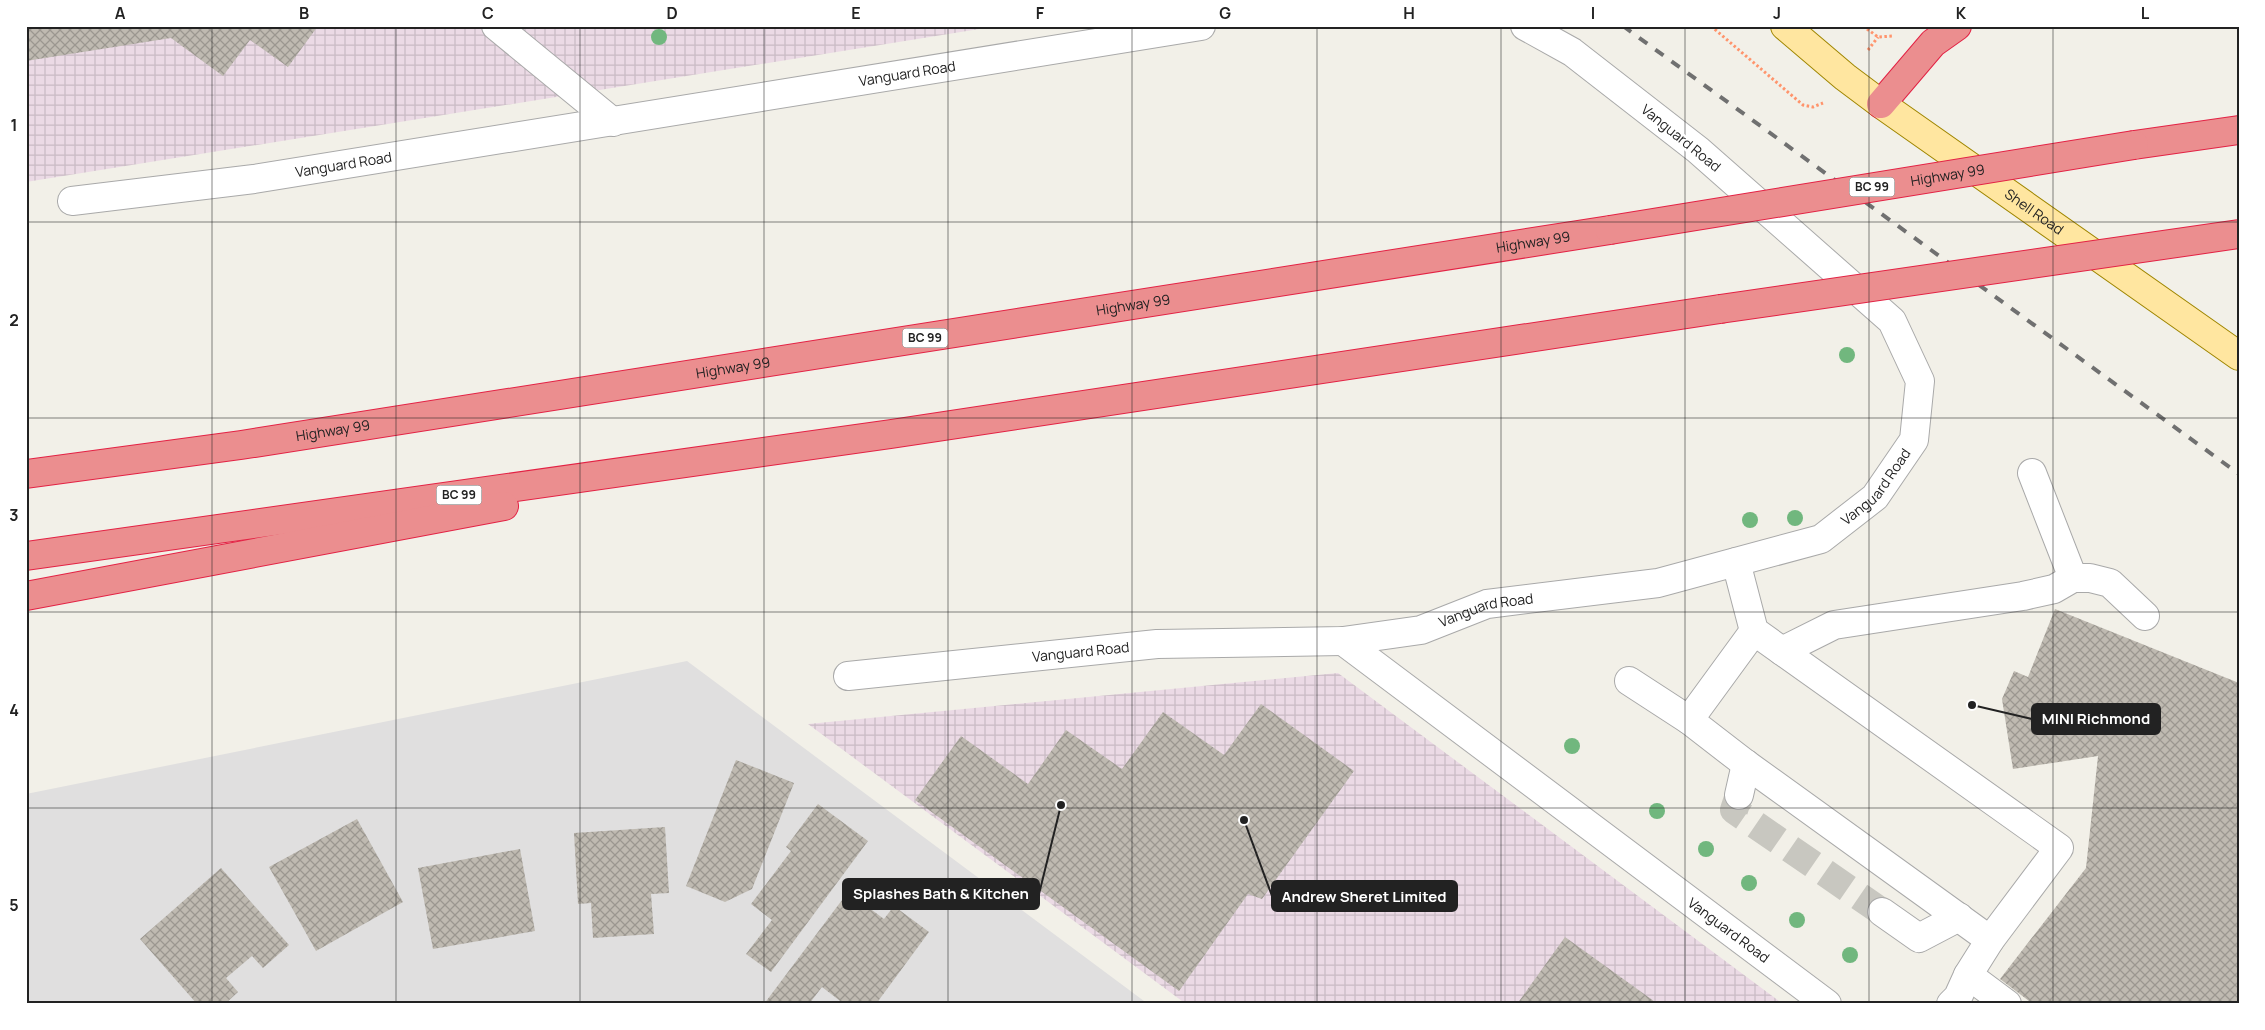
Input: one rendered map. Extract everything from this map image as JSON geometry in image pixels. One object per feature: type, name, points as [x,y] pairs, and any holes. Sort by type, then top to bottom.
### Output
[{"type":"highway","points":[[1881,104],[1933,43],[1957,26]]},
{"type":"highway","name":"Highway 99","points":[[26,474],[241,445],[1610,230],[2134,145],[2239,130]]},
{"type":"highway","name":"BC 99","points":[[26,556],[891,434],[1720,308],[2239,234]]},
{"type":"highway","points":[[26,596],[891,434]]},
{"type":"highway","points":[[26,465],[241,445]]},
{"type":"main road","name":"Shell Road","points":[[1785,26],[1846,78],[1881,104],[2239,356]]},
{"type":"street","points":[[496,26],[613,122]]},
{"type":"street","name":"Vanguard Road","points":[[72,201],[254,178],[613,122],[1201,26]]},
{"type":"street","name":"Vanguard Road","points":[[848,676],[1157,644],[1343,641],[1421,630],[1488,604],[1658,583],[1821,539],[1875,497],[1914,440],[1920,380],[1892,321],[1698,150],[1572,52],[1525,26]]},
{"type":"street","points":[[2032,473],[2072,578]]},
{"type":"street","points":[[1736,562],[1754,631],[2058,848],[1990,940],[1968,976],[1958,997],[1951,1004]]},
{"type":"street","points":[[1782,650],[1834,625],[2023,596],[2054,589],[2072,578],[2090,578],[2110,583],[2145,616]]},
{"type":"street","points":[[1689,720],[1754,631]]},
{"type":"street","name":"Vanguard Road","points":[[1343,641],[1827,1004]]},
{"type":"street","points":[[1629,681],[1689,720],[1746,764],[1990,940]]},
{"type":"street","points":[[1739,794],[1746,764]]},
{"type":"street","points":[[1882,912],[1919,938],[1959,917]]},
{"type":"street","points":[[1968,976],[2007,1004]]},
{"type":"path","points":[[1711,26],[1803,105],[1813,107],[1826,102]]},
{"type":"path","points":[[1863,26],[1878,37],[1868,50]]},
{"type":"shaded area","points":[[26,26],[998,26],[26,182]]},
{"type":"shaded area","points":[[687,661],[1148,1004],[26,1004],[26,794]]},
{"type":"shaded area","points":[[1338,673],[1783,1004],[1186,1004],[808,724]]},
{"type":"building","points":[[26,26],[318,26],[288,67],[250,40],[223,76],[171,38],[26,61]]},
{"type":"building","points":[[2055,609],[2239,683],[2239,1004],[2027,1004],[2029,1001],[2000,979],[2086,868],[2098,756],[2013,769],[2002,699],[2014,671],[2028,677]]},
{"type":"building","points":[[1261,704],[1354,771],[1262,899],[1248,894],[1179,991],[915,800],[961,736],[1028,784],[1066,730],[1122,769],[1163,712],[1224,755]]},
{"type":"building","points":[[736,760],[794,783],[752,889],[725,902],[686,886]]},
{"type":"building","points":[[818,804],[868,841],[771,972],[746,954],[772,920],[751,904],[791,851],[786,847]]},
{"type":"building","points":[[357,819],[403,902],[316,951],[269,867]]},
{"type":"building","points":[[665,827],[669,893],[651,894],[654,934],[593,938],[591,903],[578,904],[574,833]]},
{"type":"building","points":[[520,849],[535,931],[433,949],[418,868]]},
{"type":"building","points":[[221,868],[289,945],[263,968],[252,956],[226,978],[238,992],[225,1004],[197,1004],[140,939]]},
{"type":"building","points":[[848,892],[884,919],[894,906],[929,932],[876,1004],[844,1004],[822,987],[809,1004],[764,1004]]},
{"type":"building","points":[[1565,937],[1658,1004],[1517,1004]]},
{"type":"tunnel","points":[[1739,795],[1734,810],[1882,912]]},
{"type":"railway","points":[[1623,26],[2239,474]]},
{"type":"place","name":"MINI Richmond","points":[[1972,705]]},
{"type":"place","name":"Splashes Bath & Kitchen","points":[[1061,805]]},
{"type":"place","name":"Andrew Sheret Limited","points":[[1244,820]]}]
